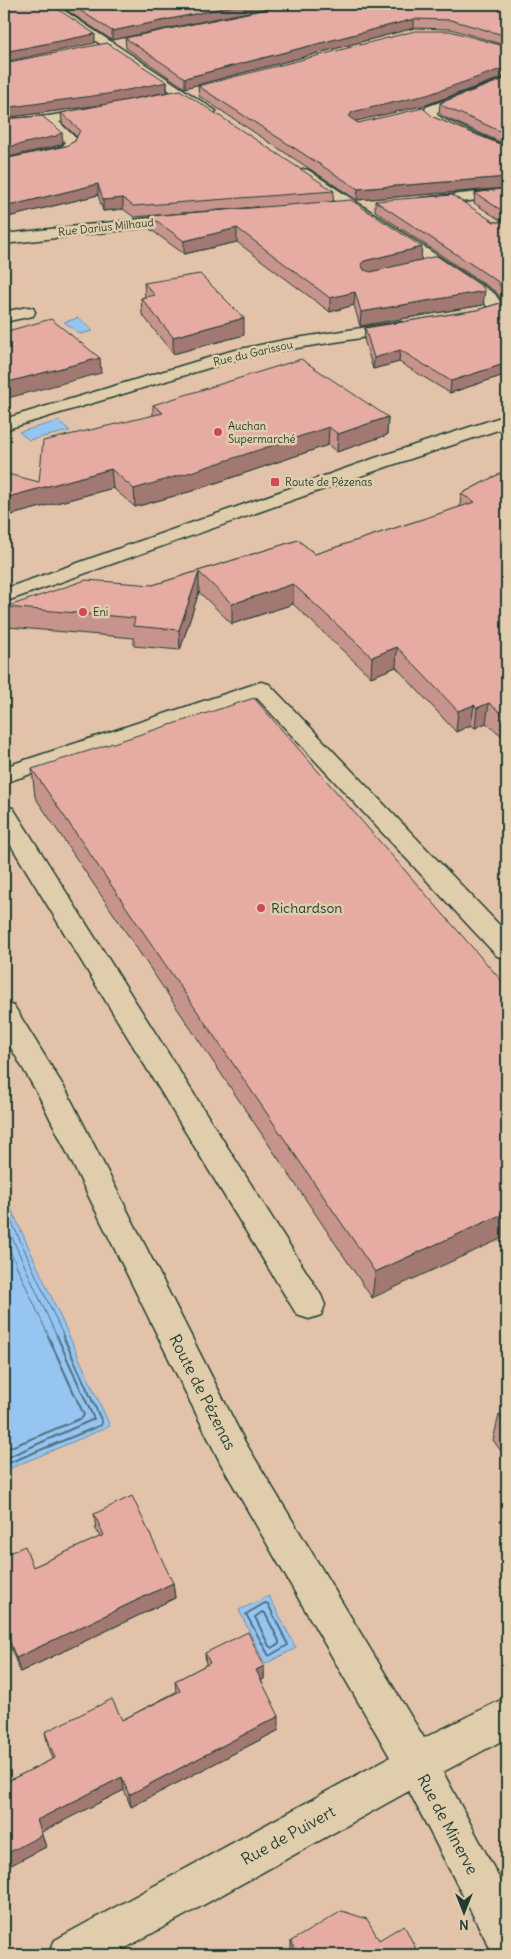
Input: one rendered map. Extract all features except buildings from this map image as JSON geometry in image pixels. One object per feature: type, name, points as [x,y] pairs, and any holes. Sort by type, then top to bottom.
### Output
[{"type":"street","points":[[50,6],[73,4]]},
{"type":"street","points":[[50,6],[225,121]]},
{"type":"street","points":[[90,50],[128,42]]},
{"type":"street","points":[[415,114],[507,82]]},
{"type":"street","points":[[166,98],[203,89]]},
{"type":"street","points":[[4,124],[48,120],[111,110]]},
{"type":"street","points":[[431,110],[430,116],[438,122],[507,152]]},
{"type":"street","points":[[4,164],[61,151],[70,147],[72,141],[48,120]]},
{"type":"street","points":[[290,164],[489,297],[495,309]]},
{"type":"street","points":[[403,204],[507,193]]},
{"type":"street","points":[[455,199],[470,209]]},
{"type":"street","points":[[330,209],[376,206]]},
{"type":"street","name":"Rue Darius Milhaud","points":[[4,239],[128,224],[205,218]]},
{"type":"street","points":[[422,267],[439,263]]},
{"type":"street","points":[[4,317],[27,312]]},
{"type":"street","name":"Rue du Garissou","points":[[4,425],[232,356],[284,345],[418,324]]},
{"type":"street","points":[[4,596],[386,461],[507,421]]},
{"type":"street","points":[[4,775],[261,689],[507,949]]},
{"type":"street","points":[[4,814],[309,1304]]},
{"type":"street","name":"Route de Pézenas","points":[[4,1013],[52,1092],[233,1453],[417,1764]]},
{"type":"street","name":"Rue de Puivert","points":[[70,1955],[417,1764],[507,1717]]},
{"type":"street","name":"Rue de Minerve","points":[[417,1764],[507,1936]]},
{"type":"water","points":[[78,318],[93,331],[80,334],[64,322]]},
{"type":"water","points":[[59,421],[70,431],[29,440],[19,432]]},
{"type":"water","points":[[4,1193],[110,1426],[4,1471]]},
{"type":"water","points":[[269,1596],[296,1648],[265,1664],[239,1610]]},
{"type":"place","name":"Auchan Supermarché","points":[[218,432]]},
{"type":"place","name":"Route de Pézenas","points":[[275,482]]},
{"type":"place","name":"Eni","points":[[83,612]]},
{"type":"place","name":"Richardson","points":[[261,908]]}]
